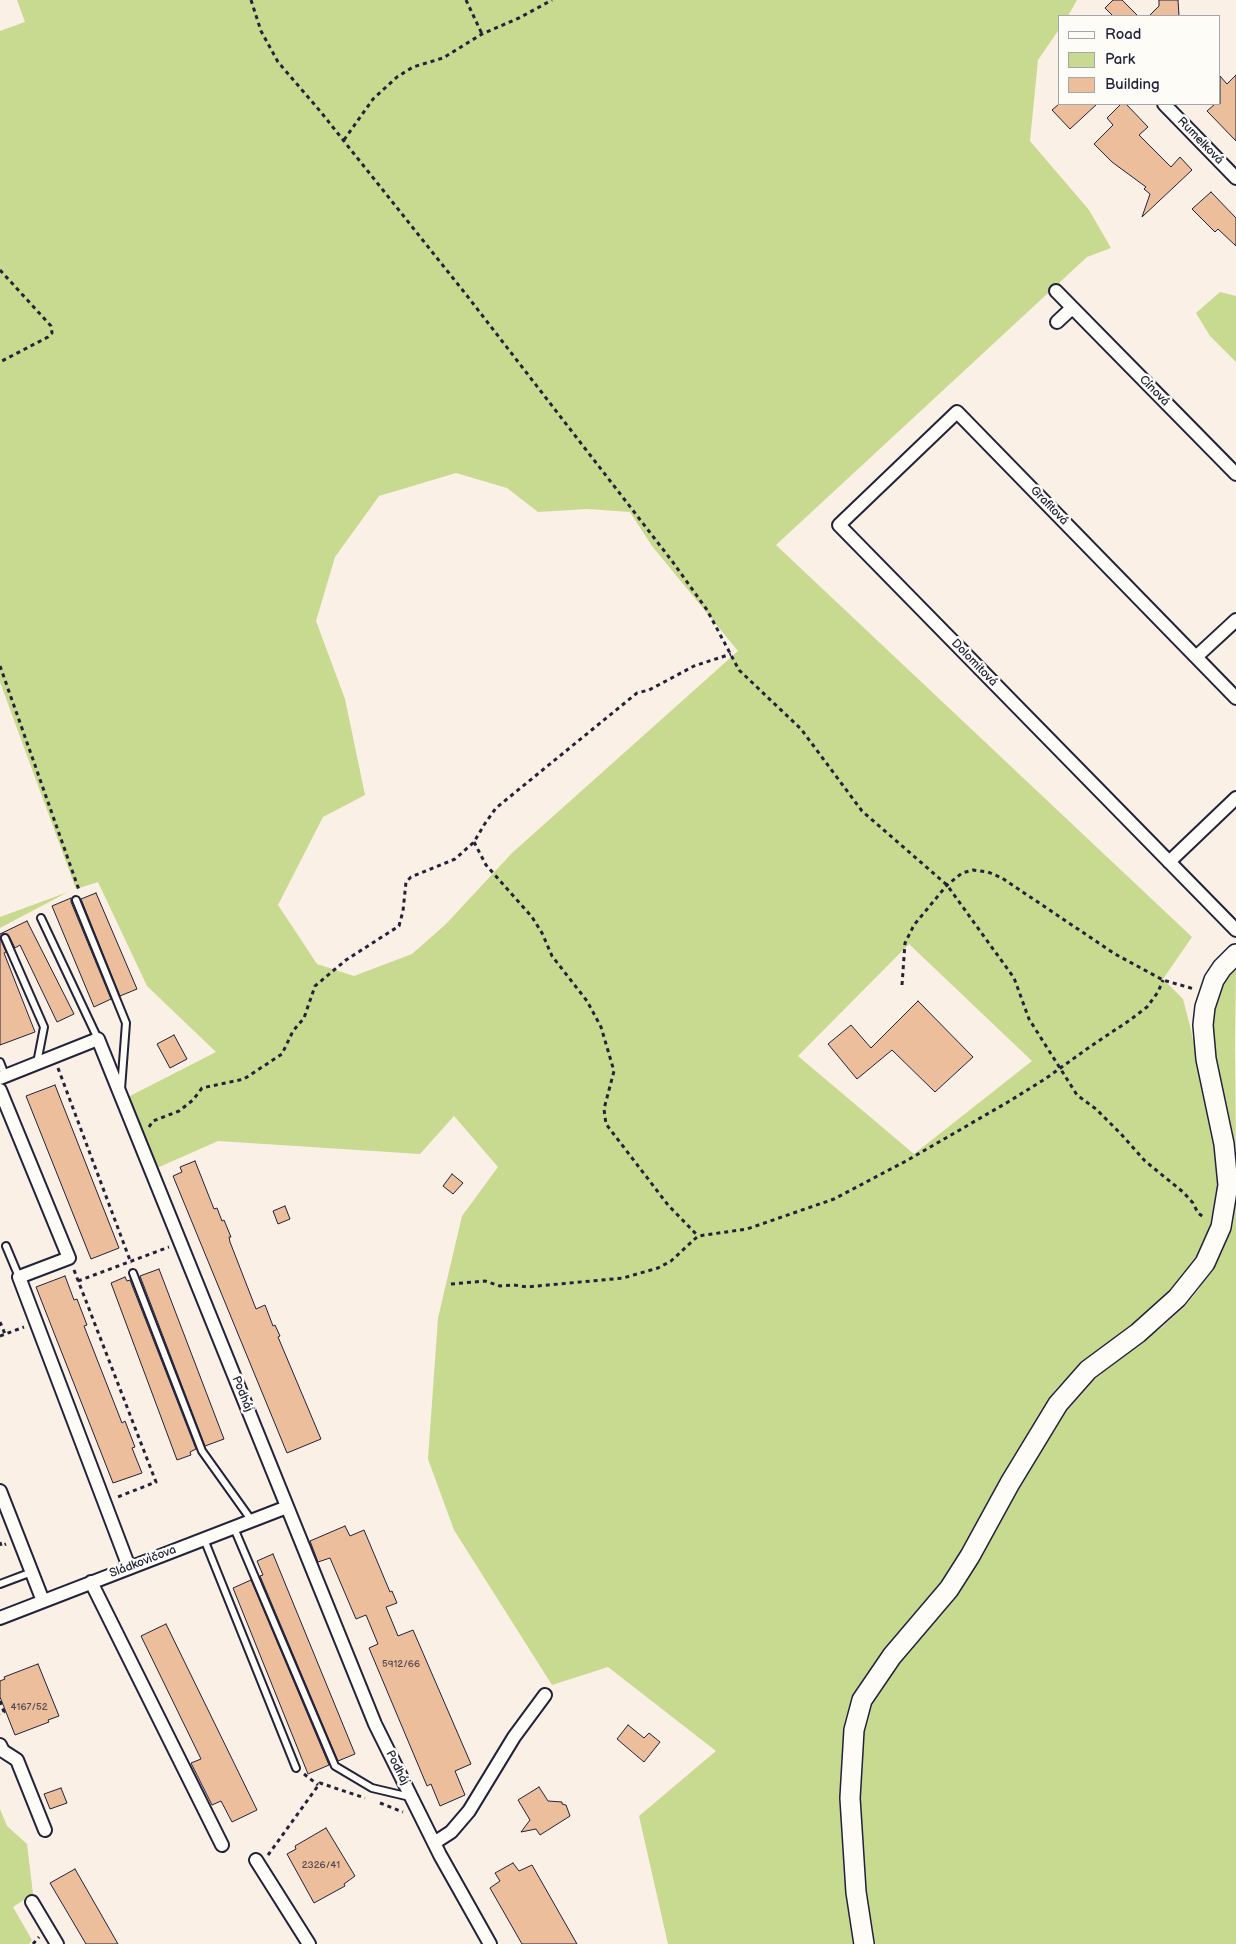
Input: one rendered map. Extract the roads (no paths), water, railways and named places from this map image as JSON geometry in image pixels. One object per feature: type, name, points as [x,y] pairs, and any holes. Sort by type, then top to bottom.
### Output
[{"type":"street","name":"Rumelková","points":[[1165,105],[1236,178]]},
{"type":"street","name":"Cínová","points":[[1056,291],[1236,474]]},
{"type":"street","points":[[1057,322],[1072,308]]},
{"type":"street","name":"Grafitová","points":[[900,467],[958,412],[1236,698]]},
{"type":"street","name":"Dolomitová","points":[[900,467],[839,525],[1236,930]]},
{"type":"street","points":[[1196,657],[1236,620]]},
{"type":"street","points":[[1168,862],[1236,798]]},
{"type":"street","points":[[864,1944],[856,1892],[850,1798],[854,1730],[862,1700],[892,1656],[949,1588],[970,1556],[1010,1482],[1058,1404],[1088,1370],[1138,1333],[1177,1298],[1205,1262],[1221,1227],[1228,1185],[1224,1144],[1203,1041],[1205,1007],[1209,992],[1222,968],[1236,954]]},
{"type":"street","points":[[3,1076],[98,1039]]},
{"type":"street","name":"Podháj","points":[[98,1039],[375,1724],[434,1843],[490,1944]]},
{"type":"street","points":[[0,1090],[69,1258],[19,1277],[129,1567]]},
{"type":"street","points":[[0,1491],[43,1601]]},
{"type":"street","name":"Sládkovičova","points":[[0,1618],[287,1507]]},
{"type":"street","points":[[91,1582],[222,1845]]},
{"type":"street","points":[[434,1843],[451,1832],[469,1811],[514,1737],[545,1695]]},
{"type":"street","points":[[0,1745],[3,1751],[17,1760],[45,1830]]},
{"type":"street","points":[[256,1860],[309,1944]]},
{"type":"street","points":[[32,1902],[57,1944]]},
{"type":"lane","points":[[76,900],[126,1023],[121,1094]]},
{"type":"lane","points":[[41,918],[98,1039]]},
{"type":"lane","points":[[5,938],[44,1027],[37,1063]]},
{"type":"lane","points":[[0,1062],[3,1076]]},
{"type":"lane","points":[[6,1246],[19,1277]]},
{"type":"lane","points":[[134,1274],[202,1452],[252,1521]]},
{"type":"lane","points":[[234,1528],[335,1766],[372,1788],[411,1797]]},
{"type":"lane","points":[[204,1539],[296,1768]]},
{"type":"lane","points":[[0,1584],[32,1572]]}]
